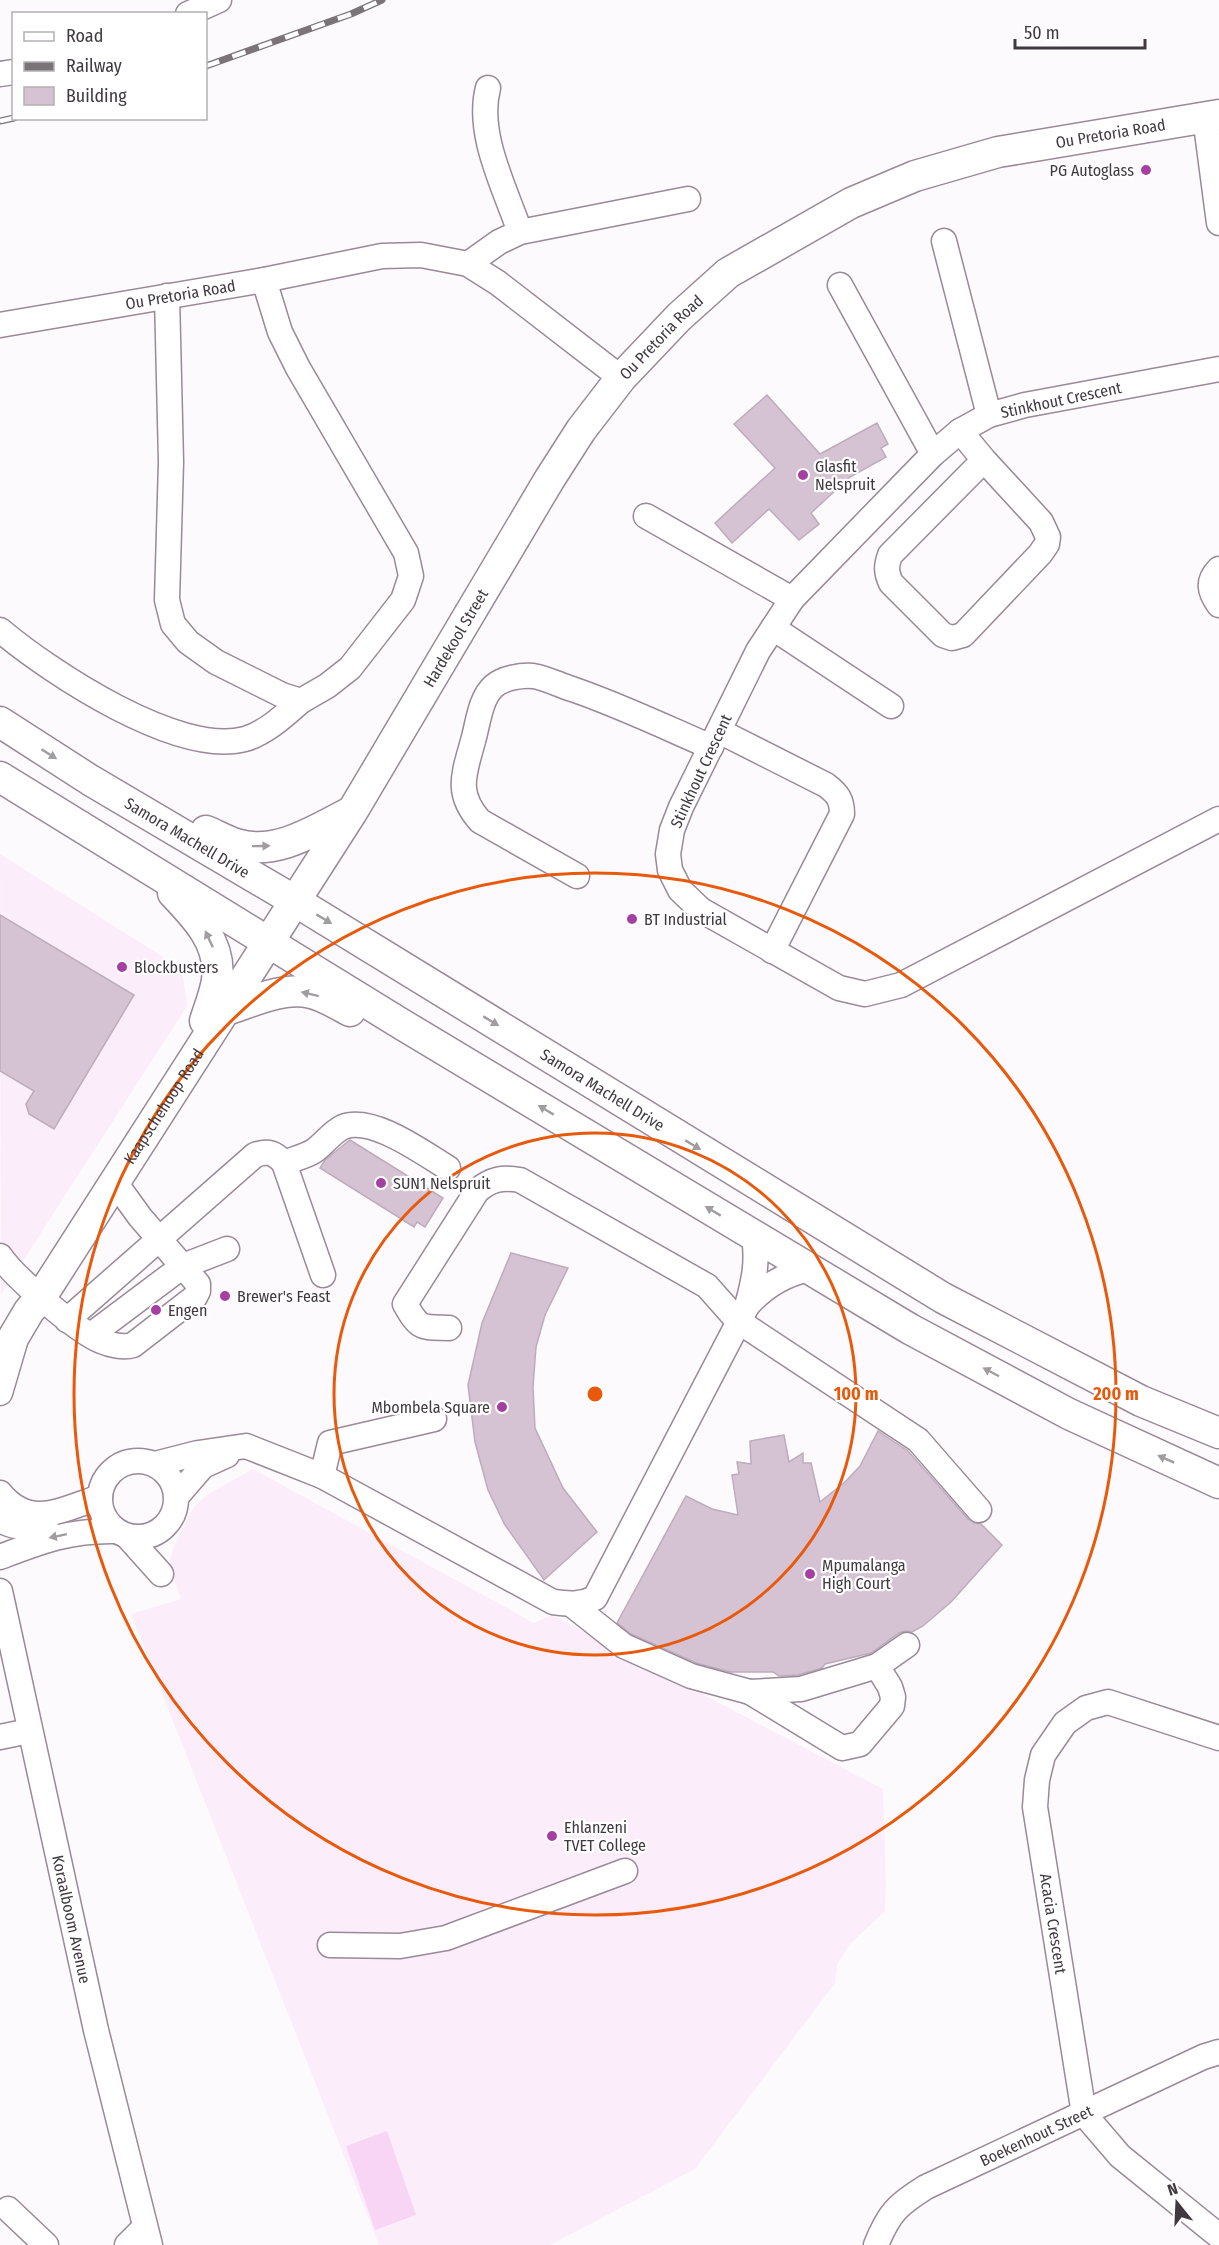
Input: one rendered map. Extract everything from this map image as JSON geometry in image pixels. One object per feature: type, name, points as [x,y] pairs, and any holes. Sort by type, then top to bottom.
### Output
[{"type":"main road","name":"Ou Pretoria Road","points":[[621,378],[679,316],[728,273],[851,203],[915,176],[998,152],[1212,116]]},
{"type":"main road","name":"Hardekool Street","points":[[295,902],[352,812],[549,480],[581,430],[621,378]]},
{"type":"main road","name":"Samora Machell Drive","points":[[0,723],[90,780],[295,902],[943,1298],[1141,1401],[1219,1433]]},
{"type":"main road","points":[[0,777],[403,1025],[910,1329],[1070,1414],[1219,1483]]},
{"type":"main road","points":[[90,780],[237,845],[259,848],[289,842],[352,812]]},
{"type":"main road","points":[[151,869],[207,932],[217,962],[217,980],[194,1056]]},
{"type":"main road","name":"Kaapschehoop Road","points":[[0,1360],[22,1317],[114,1182],[295,902]]},
{"type":"main road","points":[[223,1011],[279,993],[296,991],[311,993],[514,1091]]},
{"type":"street","points":[[192,12],[219,0]]},
{"type":"street","points":[[488,87],[484,104],[486,131],[520,232]]},
{"type":"street","points":[[1212,116],[1219,223]]},
{"type":"street","points":[[468,264],[499,242],[520,232],[688,199]]},
{"type":"street","points":[[944,241],[989,415]]},
{"type":"street","name":"Ou Pretoria Road","points":[[0,325],[264,280],[382,256],[421,255],[468,264],[498,283],[621,378]]},
{"type":"street","points":[[0,630],[96,697],[157,726],[222,742],[245,738],[282,717],[301,701],[327,686],[350,668],[404,600],[411,576],[406,553],[298,368],[280,332],[264,280]]},
{"type":"street","points":[[840,285],[933,454]]},
{"type":"street","points":[[167,296],[171,462],[167,600],[173,624],[188,642],[216,662],[282,695],[301,701]]},
{"type":"street","name":"Stinkhout Crescent","points":[[1219,369],[1025,405],[989,415],[960,431],[933,454],[792,599],[758,651],[681,807],[672,830],[668,854],[670,870],[680,890],[701,910],[839,988],[865,994],[901,985],[1219,819]]},
{"type":"street","points":[[960,431],[1041,522],[1048,537],[1047,544],[963,634],[952,638],[943,635],[891,583],[886,573],[886,564],[891,555],[984,460]]},
{"type":"street","points":[[646,516],[792,599]]},
{"type":"street","points":[[1219,568],[1213,575],[1210,585],[1212,596],[1219,605]]},
{"type":"street","points":[[773,628],[891,706]]},
{"type":"street","points":[[577,876],[480,821],[470,810],[464,794],[463,779],[485,699],[494,686],[508,679],[535,676],[715,739],[826,785],[836,792],[842,802],[842,814],[772,951]]},
{"type":"street","points":[[284,1163],[312,1152],[338,1130],[352,1125],[389,1133],[448,1168]]},
{"type":"street","points":[[67,1320],[255,1155],[269,1152],[276,1154],[284,1163],[323,1275]]},
{"type":"street","points":[[449,1328],[423,1327],[415,1322],[405,1304],[477,1191],[487,1182],[503,1177],[520,1180],[707,1286],[918,1440],[979,1510]]},
{"type":"street","points":[[22,1317],[67,1320],[100,1341],[127,1347],[133,1346],[195,1298],[198,1284],[114,1182]]},
{"type":"street","points":[[155,1464],[198,1453],[246,1446],[322,1476],[553,1602],[583,1604],[595,1598],[742,1313],[756,1270],[757,1253],[754,1236]]},
{"type":"street","points":[[91,1335],[183,1266],[227,1248]]},
{"type":"street","points":[[0,1256],[22,1317],[0,1393]]},
{"type":"street","points":[[742,1313],[760,1291],[791,1273],[808,1269]]},
{"type":"street","points":[[322,1476],[330,1443],[434,1419]]},
{"type":"street","points":[[0,1557],[50,1538],[88,1530],[138,1538],[159,1532],[173,1516],[177,1496],[203,1466],[246,1446]]},
{"type":"street","points":[[161,1574],[107,1522],[101,1510],[100,1497],[107,1477],[114,1469],[134,1461],[155,1464],[170,1477],[177,1496]]},
{"type":"street","points":[[0,1493],[9,1503],[23,1512],[58,1513]]},
{"type":"street","points":[[0,1520],[10,1526],[22,1528],[39,1524],[58,1513],[100,1497]]},
{"type":"street","name":"Koraalboom Avenue","points":[[0,1591],[96,2030],[148,2236]]},
{"type":"street","points":[[571,1604],[624,1646],[692,1676],[750,1692],[842,1748],[851,1748],[860,1744],[892,1706],[893,1696],[890,1687],[877,1666]]},
{"type":"street","points":[[750,1692],[801,1689],[877,1666],[907,1645]]},
{"type":"street","name":"Acacia Crescent","points":[[1084,2114],[1035,1807],[1037,1780],[1043,1755],[1065,1723],[1086,1708],[1108,1702],[1219,1738]]},
{"type":"street","points":[[0,1737],[29,1731]]},
{"type":"street","points":[[330,1945],[400,1946],[446,1938],[625,1871]]},
{"type":"street","name":"Boekenhout Street","points":[[876,2245],[886,2221],[902,2202],[926,2187],[1203,2057],[1219,2052]]},
{"type":"street","points":[[1084,2114],[1120,2156],[1219,2236]]},
{"type":"street","points":[[8,2209],[46,2245]]},
{"type":"street","points":[[127,2245],[148,2236]]},
{"type":"shaded area","points":[[0,854],[182,969],[187,1006],[1,1295]]},
{"type":"shaded area","name":"Ehlanzeni TVET College","points":[[253,1469],[534,1623],[552,1615],[883,1789],[885,1911],[849,1945],[837,1965],[835,1983],[695,2169],[550,2245],[379,2245],[131,1614],[181,1599],[169,1565],[174,1546],[193,1508],[208,1494]]},
{"type":"shaded area","points":[[387,2131],[416,2215],[375,2230],[346,2146]]},
{"type":"building","name":"Glasfit Nelspruit","points":[[767,395],[820,454],[877,423],[888,444],[881,448],[886,457],[850,477],[811,513],[819,524],[799,540],[769,509],[732,543],[715,523],[775,468],[734,424]]},
{"type":"building","points":[[0,915],[134,995],[54,1129],[29,1114],[26,1104],[34,1091],[0,1071]]},
{"type":"building","name":"SUN1 Nelspruit","points":[[350,1140],[443,1198],[425,1227],[417,1222],[414,1227],[320,1168],[325,1160]]},
{"type":"building","name":"Mbombela Square","points":[[511,1253],[568,1268],[545,1315],[536,1347],[533,1387],[535,1428],[563,1488],[597,1532],[544,1580],[505,1525],[488,1490],[475,1442],[468,1385],[482,1323]]},
{"type":"building","name":"Mpumalanga High Court","points":[[878,1431],[908,1451],[968,1519],[981,1524],[1002,1545],[951,1602],[923,1626],[912,1632],[899,1633],[871,1653],[825,1664],[822,1668],[798,1675],[779,1676],[773,1672],[730,1672],[696,1663],[631,1634],[617,1623],[686,1496],[712,1509],[738,1515],[732,1475],[739,1474],[737,1462],[751,1464],[750,1441],[784,1435],[789,1462],[803,1453],[803,1463],[811,1463],[820,1502],[845,1482],[860,1466]]},
{"type":"railway","points":[[207,66],[351,14],[382,0]]},
{"type":"railway","points":[[0,121],[12,118]]},
{"type":"place","name":"PG Autoglass","points":[[1146,170]]},
{"type":"place","name":"Glasfit Nelspruit","points":[[803,475]]},
{"type":"place","name":"BT Industrial","points":[[632,919]]},
{"type":"place","name":"Blockbusters","points":[[122,967]]},
{"type":"place","name":"SUN1 Nelspruit","points":[[381,1183]]},
{"type":"place","name":"Brewer's Feast","points":[[225,1296]]},
{"type":"place","name":"Engen","points":[[156,1310]]},
{"type":"place","name":"Mbombela Square","points":[[502,1407]]},
{"type":"place","name":"Mpumalanga High Court","points":[[810,1574]]},
{"type":"place","name":"Ehlanzeni TVET College","points":[[552,1836]]}]
